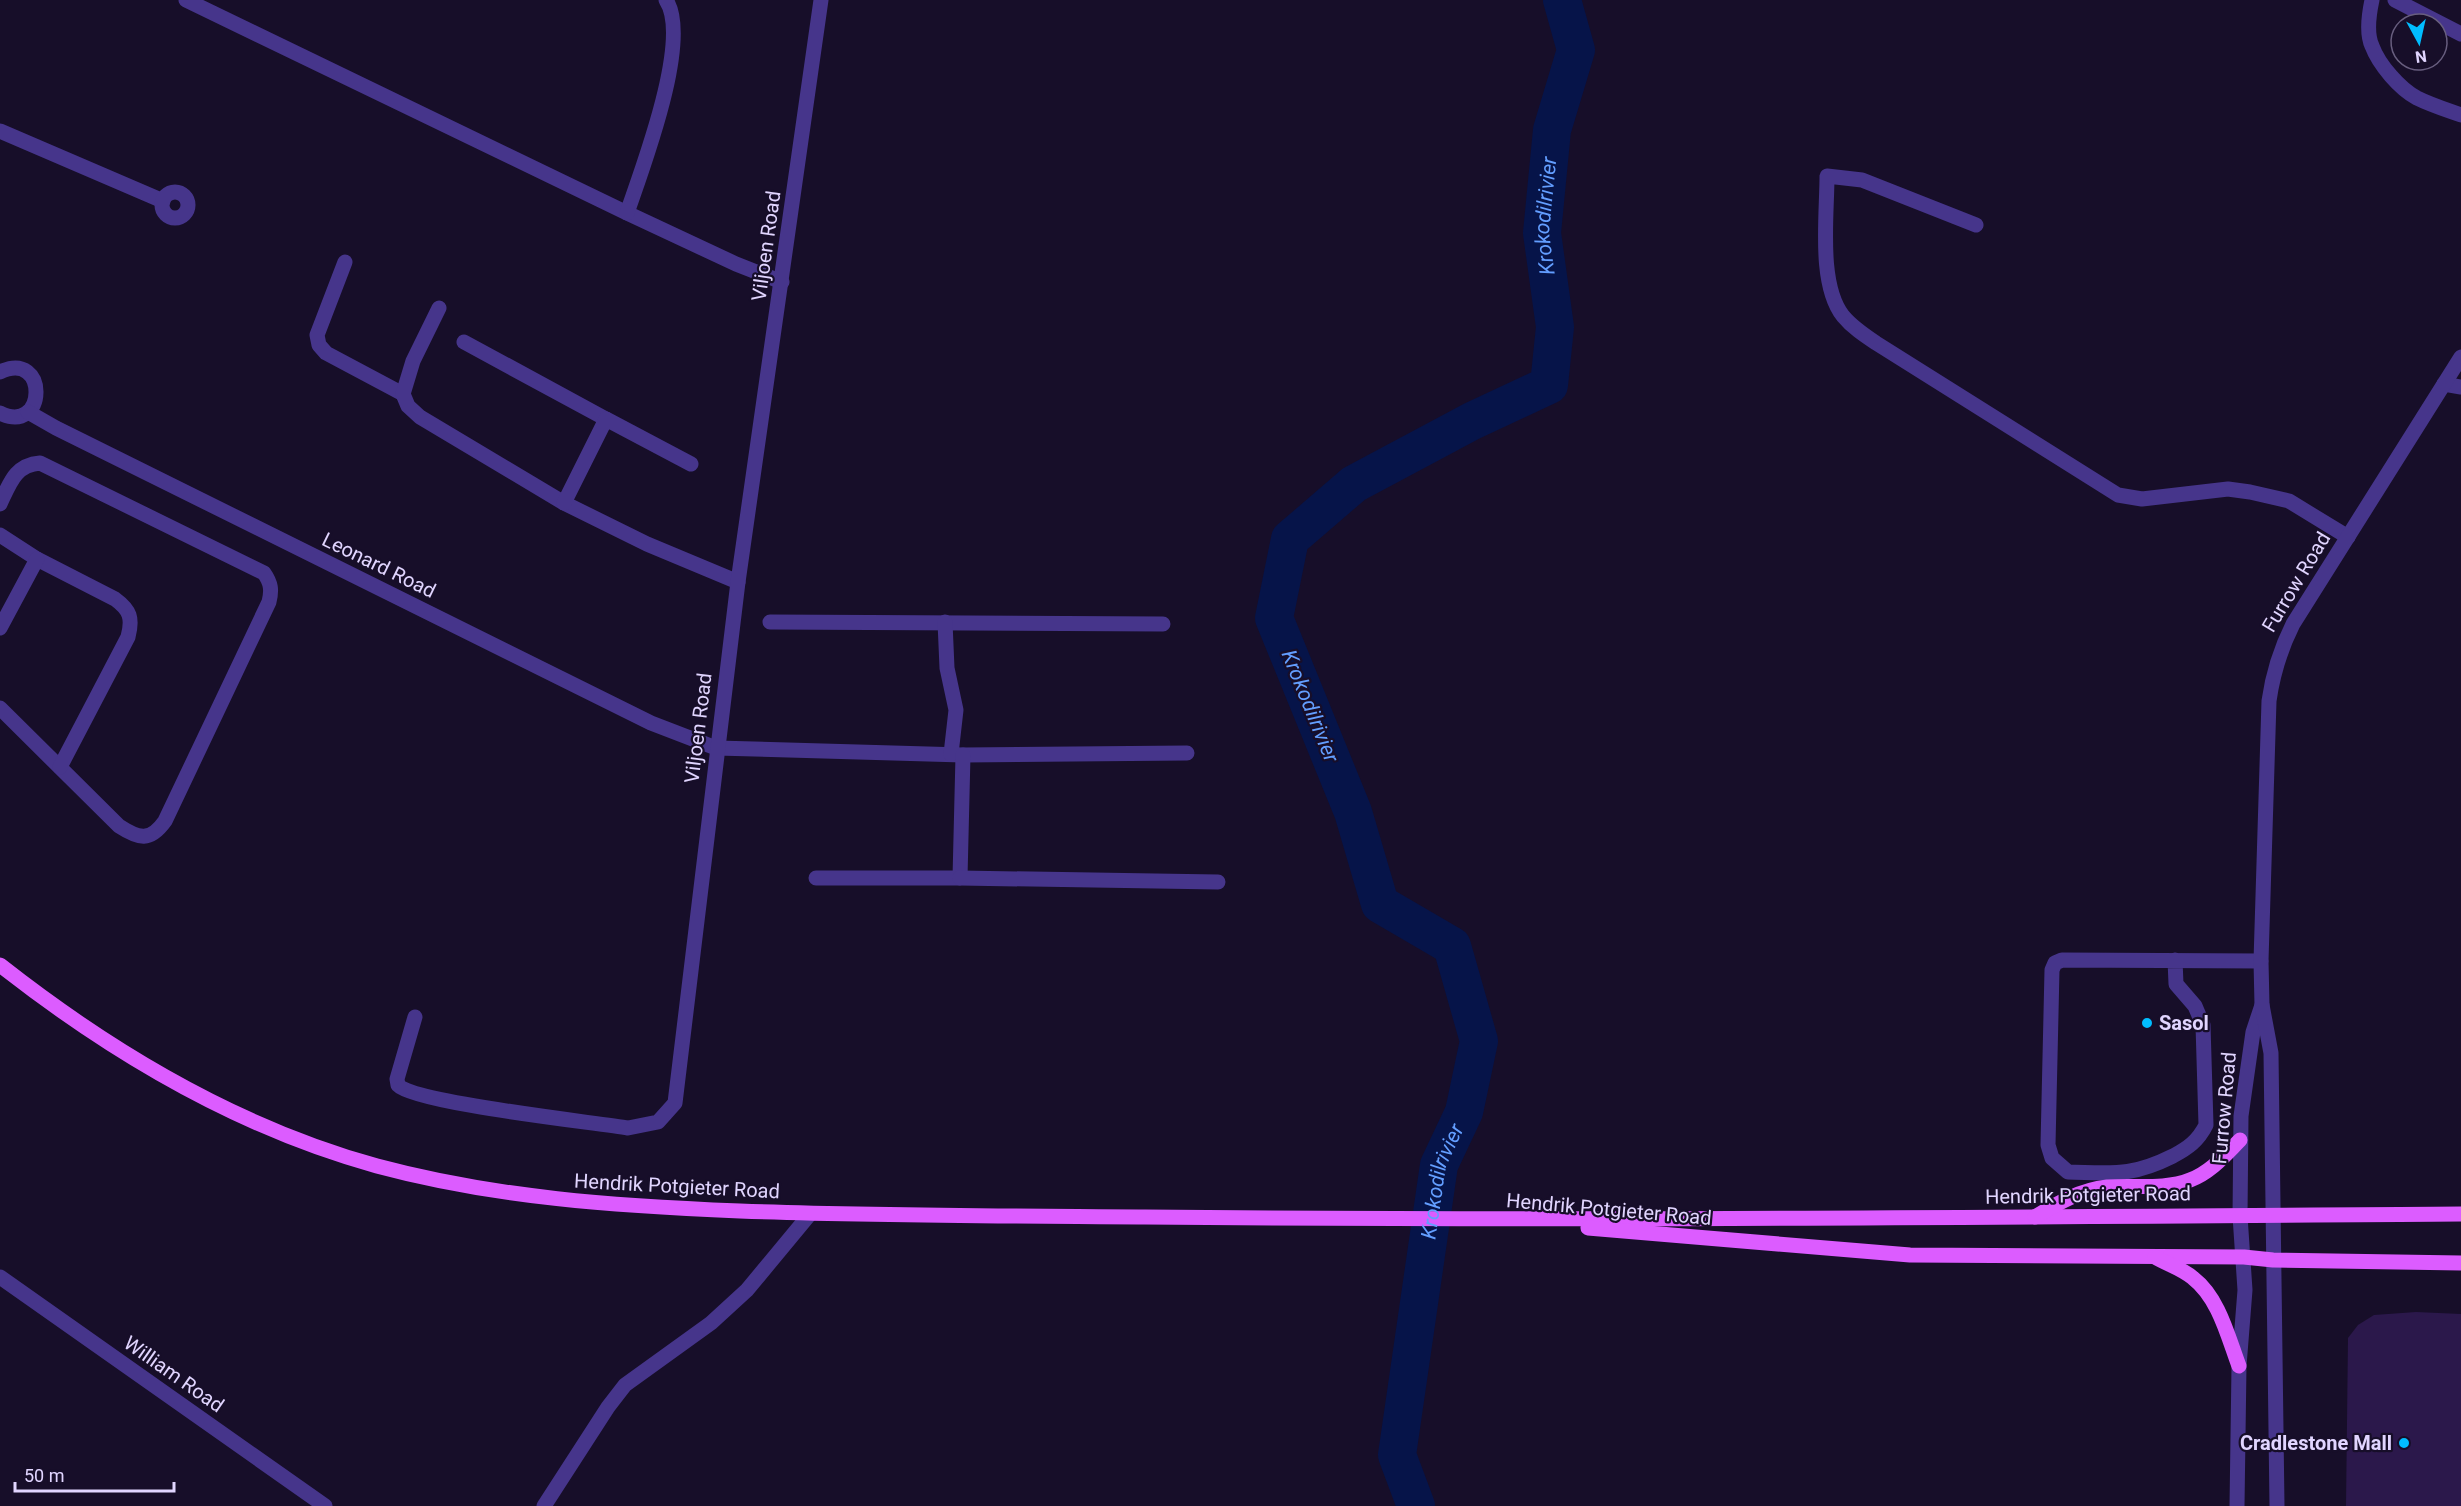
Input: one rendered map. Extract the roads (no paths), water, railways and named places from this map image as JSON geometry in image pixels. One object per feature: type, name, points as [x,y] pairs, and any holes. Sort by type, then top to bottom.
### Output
[{"type":"main road","name":"Hendrik Potgieter Road","points":[[0,965],[87,1030],[166,1077],[240,1115],[312,1146],[465,1187],[562,1201],[657,1208],[810,1214],[1409,1220],[2461,1214]]},
{"type":"main road","points":[[2035,1217],[2064,1200],[2084,1192],[2106,1188],[2172,1185],[2190,1180],[2221,1160],[2240,1140]]},
{"type":"main road","name":"Hendrik Potgieter Road","points":[[1495,1220],[1910,1255],[2244,1257],[2273,1260],[2461,1263]]},
{"type":"main road","points":[[2152,1256],[2193,1277],[2203,1289],[2221,1317],[2239,1366]]},
{"type":"street","points":[[186,0],[627,213],[736,264],[782,282]]},
{"type":"street","points":[[627,213],[666,88],[672,28],[666,0]]},
{"type":"street","name":"Viljoen Road","points":[[415,1017],[397,1079],[402,1090],[409,1093],[441,1100],[628,1128],[658,1122],[667,1114],[678,1093],[716,748],[821,0]]},
{"type":"street","points":[[2372,0],[2369,25],[2371,46],[2394,78],[2403,89],[2418,99],[2461,115]]},
{"type":"street","points":[[2395,0],[2461,33]]},
{"type":"street","points":[[0,131],[163,201]]},
{"type":"street","points":[[1976,225],[1862,180],[1827,176],[1828,270],[1837,306],[1857,330],[1876,343],[2118,495],[2142,499],[2228,489],[2250,492],[2289,501],[2348,537]]},
{"type":"street","points":[[345,262],[317,335],[319,345],[326,353],[403,394],[408,406],[420,417],[564,503],[647,544],[738,582]]},
{"type":"street","points":[[403,394],[413,361],[439,308]]},
{"type":"street","points":[[464,342],[691,464]]},
{"type":"street","name":"Furrow Road","points":[[2277,1506],[2271,1053],[2262,1005],[2261,961],[2269,701],[2273,673],[2280,650],[2293,624],[2461,357]]},
{"type":"street","points":[[0,372],[7,369],[24,370],[35,382],[37,398],[28,412],[13,417],[0,413]]},
{"type":"street","points":[[2444,384],[2461,387]]},
{"type":"street","name":"Leonard Road","points":[[28,412],[56,428],[651,723],[716,748],[957,755],[1187,753]]},
{"type":"street","points":[[564,503],[606,420]]},
{"type":"street","points":[[0,504],[18,470],[27,464],[40,464],[264,573],[270,582],[269,602],[165,821],[156,833],[146,836],[132,834],[119,826],[0,708]]},
{"type":"street","points":[[0,535],[37,559],[115,599],[126,607],[131,616],[128,637],[60,767]]},
{"type":"street","points":[[0,628],[37,559]]},
{"type":"street","points":[[770,622],[1162,624]]},
{"type":"street","points":[[945,622],[947,668],[956,710],[960,879]]},
{"type":"street","points":[[816,878],[1218,882]]},
{"type":"street","points":[[2175,960],[2176,984],[2195,1006],[2203,1025],[2206,1125],[2202,1134],[2191,1146],[2146,1170],[2124,1173],[2068,1172],[2052,1158],[2048,1144],[2052,970],[2055,963],[2062,960],[2175,960],[2261,961]]},
{"type":"street","name":"Furrow Road","points":[[2237,1506],[2239,1366],[2245,1290],[2240,1216],[2240,1140],[2250,1049],[2262,1005]]},
{"type":"street","points":[[547,1505],[608,1407],[625,1385],[711,1323],[747,1290],[810,1214]]},
{"type":"street","name":"William Road","points":[[0,1277],[325,1506]]},
{"type":"waterway","name":"Krokodilrivier","points":[[1416,1506],[1397,1455],[1439,1165],[1464,1112],[1479,1041],[1452,946],[1380,904],[1353,812],[1274,618],[1290,539],[1354,484],[1472,421],[1549,385],[1555,327],[1542,233],[1552,130],[1576,50],[1562,0]]},
{"type":"place","name":"Sasol","points":[[2147,1023]]},
{"type":"place","name":"Cradlestone Mall","points":[[2404,1443]]}]
